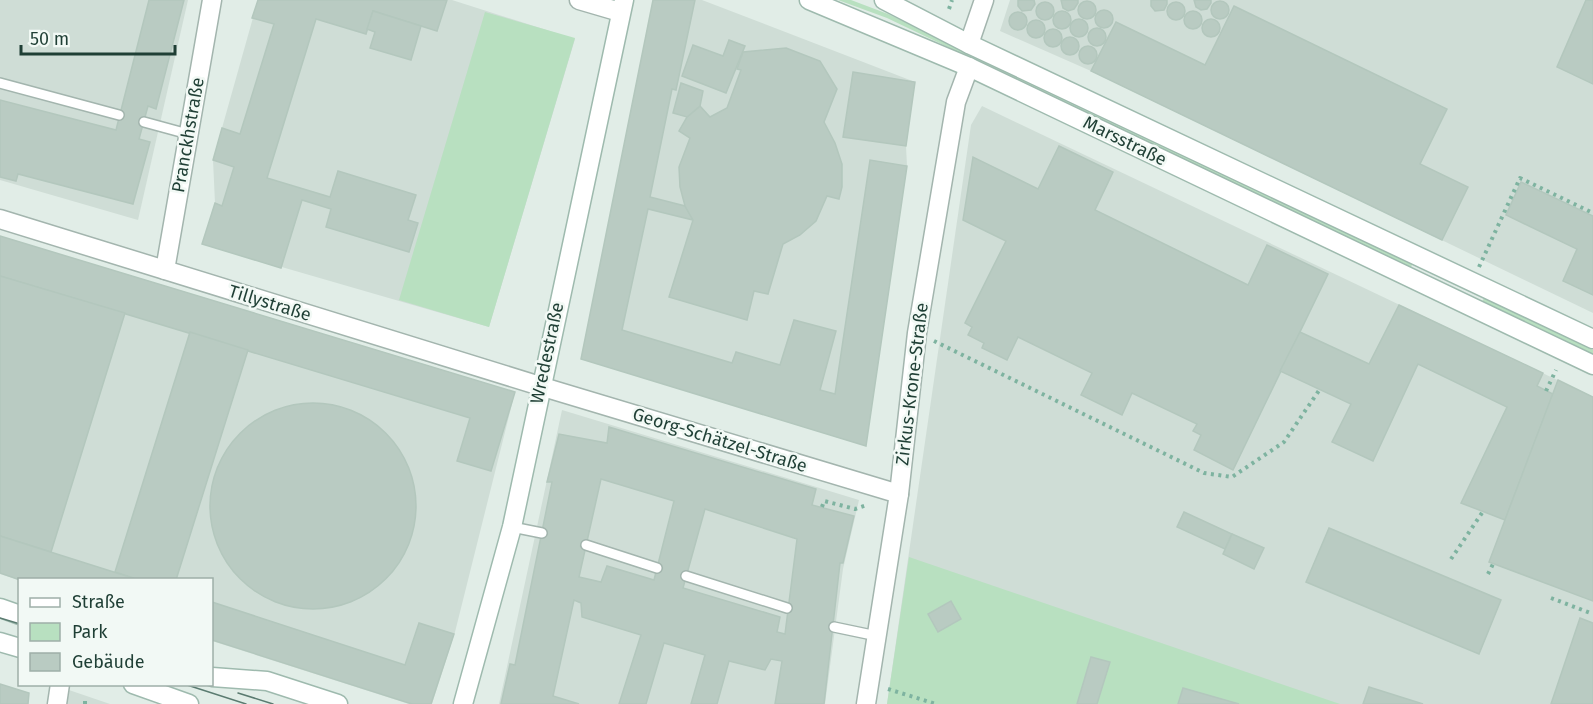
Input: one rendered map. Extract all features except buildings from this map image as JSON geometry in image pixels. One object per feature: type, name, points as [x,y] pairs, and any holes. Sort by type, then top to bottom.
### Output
[{"type":"street","name":"Pranckhstraße","points":[[164,273],[212,0]]},
{"type":"street","points":[[579,0],[622,6]]},
{"type":"street","name":"Marsstraße","points":[[809,0],[969,67],[1593,365]]},
{"type":"street","name":"Marsstraße","points":[[884,0],[969,44],[1593,339]]},
{"type":"street","points":[[969,44],[984,0]]},
{"type":"street","name":"Wredestraße","points":[[463,704],[512,527],[622,6]]},
{"type":"street","name":"Zirkus-Krone-Straße","points":[[866,704],[899,494],[917,333],[956,102],[969,67]]},
{"type":"street","name":"Tillystraße","points":[[0,219],[164,273],[540,386]]},
{"type":"street","points":[[1437,291],[1448,269]]},
{"type":"street","name":"Georg-Schätzel-Straße","points":[[540,386],[899,494]]},
{"type":"street","points":[[0,608],[18,614]]},
{"type":"street","points":[[0,642],[18,647]]},
{"type":"street","points":[[213,677],[267,681],[338,704]]},
{"type":"street","points":[[57,704],[60,686]]},
{"type":"street","points":[[139,686],[189,704]]},
{"type":"lane","points":[[0,83],[119,115]]},
{"type":"lane","points":[[144,122],[188,134]]},
{"type":"lane","points":[[512,527],[542,533]]},
{"type":"lane","points":[[586,545],[657,568]]},
{"type":"lane","points":[[686,576],[787,608]]},
{"type":"lane","points":[[834,627],[878,636]]},
{"type":"path","points":[[949,9],[952,0]]},
{"type":"path","points":[[1472,281],[1520,178],[1593,213]]},
{"type":"path","points":[[917,333],[1204,473],[1232,477],[1284,442],[1320,390]]},
{"type":"path","points":[[1546,390],[1556,370]]},
{"type":"path","points":[[822,507],[824,501],[855,509]]},
{"type":"path","points":[[1451,559],[1484,510]]},
{"type":"path","points":[[1488,574],[1494,562]]},
{"type":"path","points":[[1551,598],[1593,614]]},
{"type":"path","points":[[870,684],[936,704]]},
{"type":"shaded area","points":[[0,0],[188,0],[138,220],[0,180]]},
{"type":"shaded area","points":[[258,0],[452,0],[575,39],[489,327],[202,244],[215,203],[213,160]]},
{"type":"shaded area","points":[[653,0],[702,0],[915,82],[906,146],[907,166],[866,446],[581,359]]},
{"type":"shaded area","points":[[1010,0],[1593,0],[1593,313],[1091,71],[1000,31]]},
{"type":"shaded area","points":[[982,106],[1593,397],[1593,704],[887,704],[971,125]]},
{"type":"shaded area","points":[[0,236],[515,392],[455,632],[432,704],[409,704],[213,641],[213,578],[18,580],[0,574]]},
{"type":"shaded area","points":[[562,410],[859,500],[843,569],[825,704],[499,704]]},
{"type":"shaded area","points":[[66,689],[110,704],[64,704]]},
{"type":"green space","points":[[838,0],[851,0],[888,14],[1412,264],[1411,268],[887,18]]},
{"type":"green space","points":[[485,12],[575,38],[489,327],[399,300]]},
{"type":"green space","points":[[1484,298],[1593,350],[1593,355],[1482,302]]},
{"type":"green space","points":[[909,557],[1340,704],[887,704]]},
{"type":"tram line","points":[[0,618],[18,623]]},
{"type":"tram line","points":[[190,686],[246,704]]},
{"type":"tram line","points":[[238,693],[273,704]]}]
